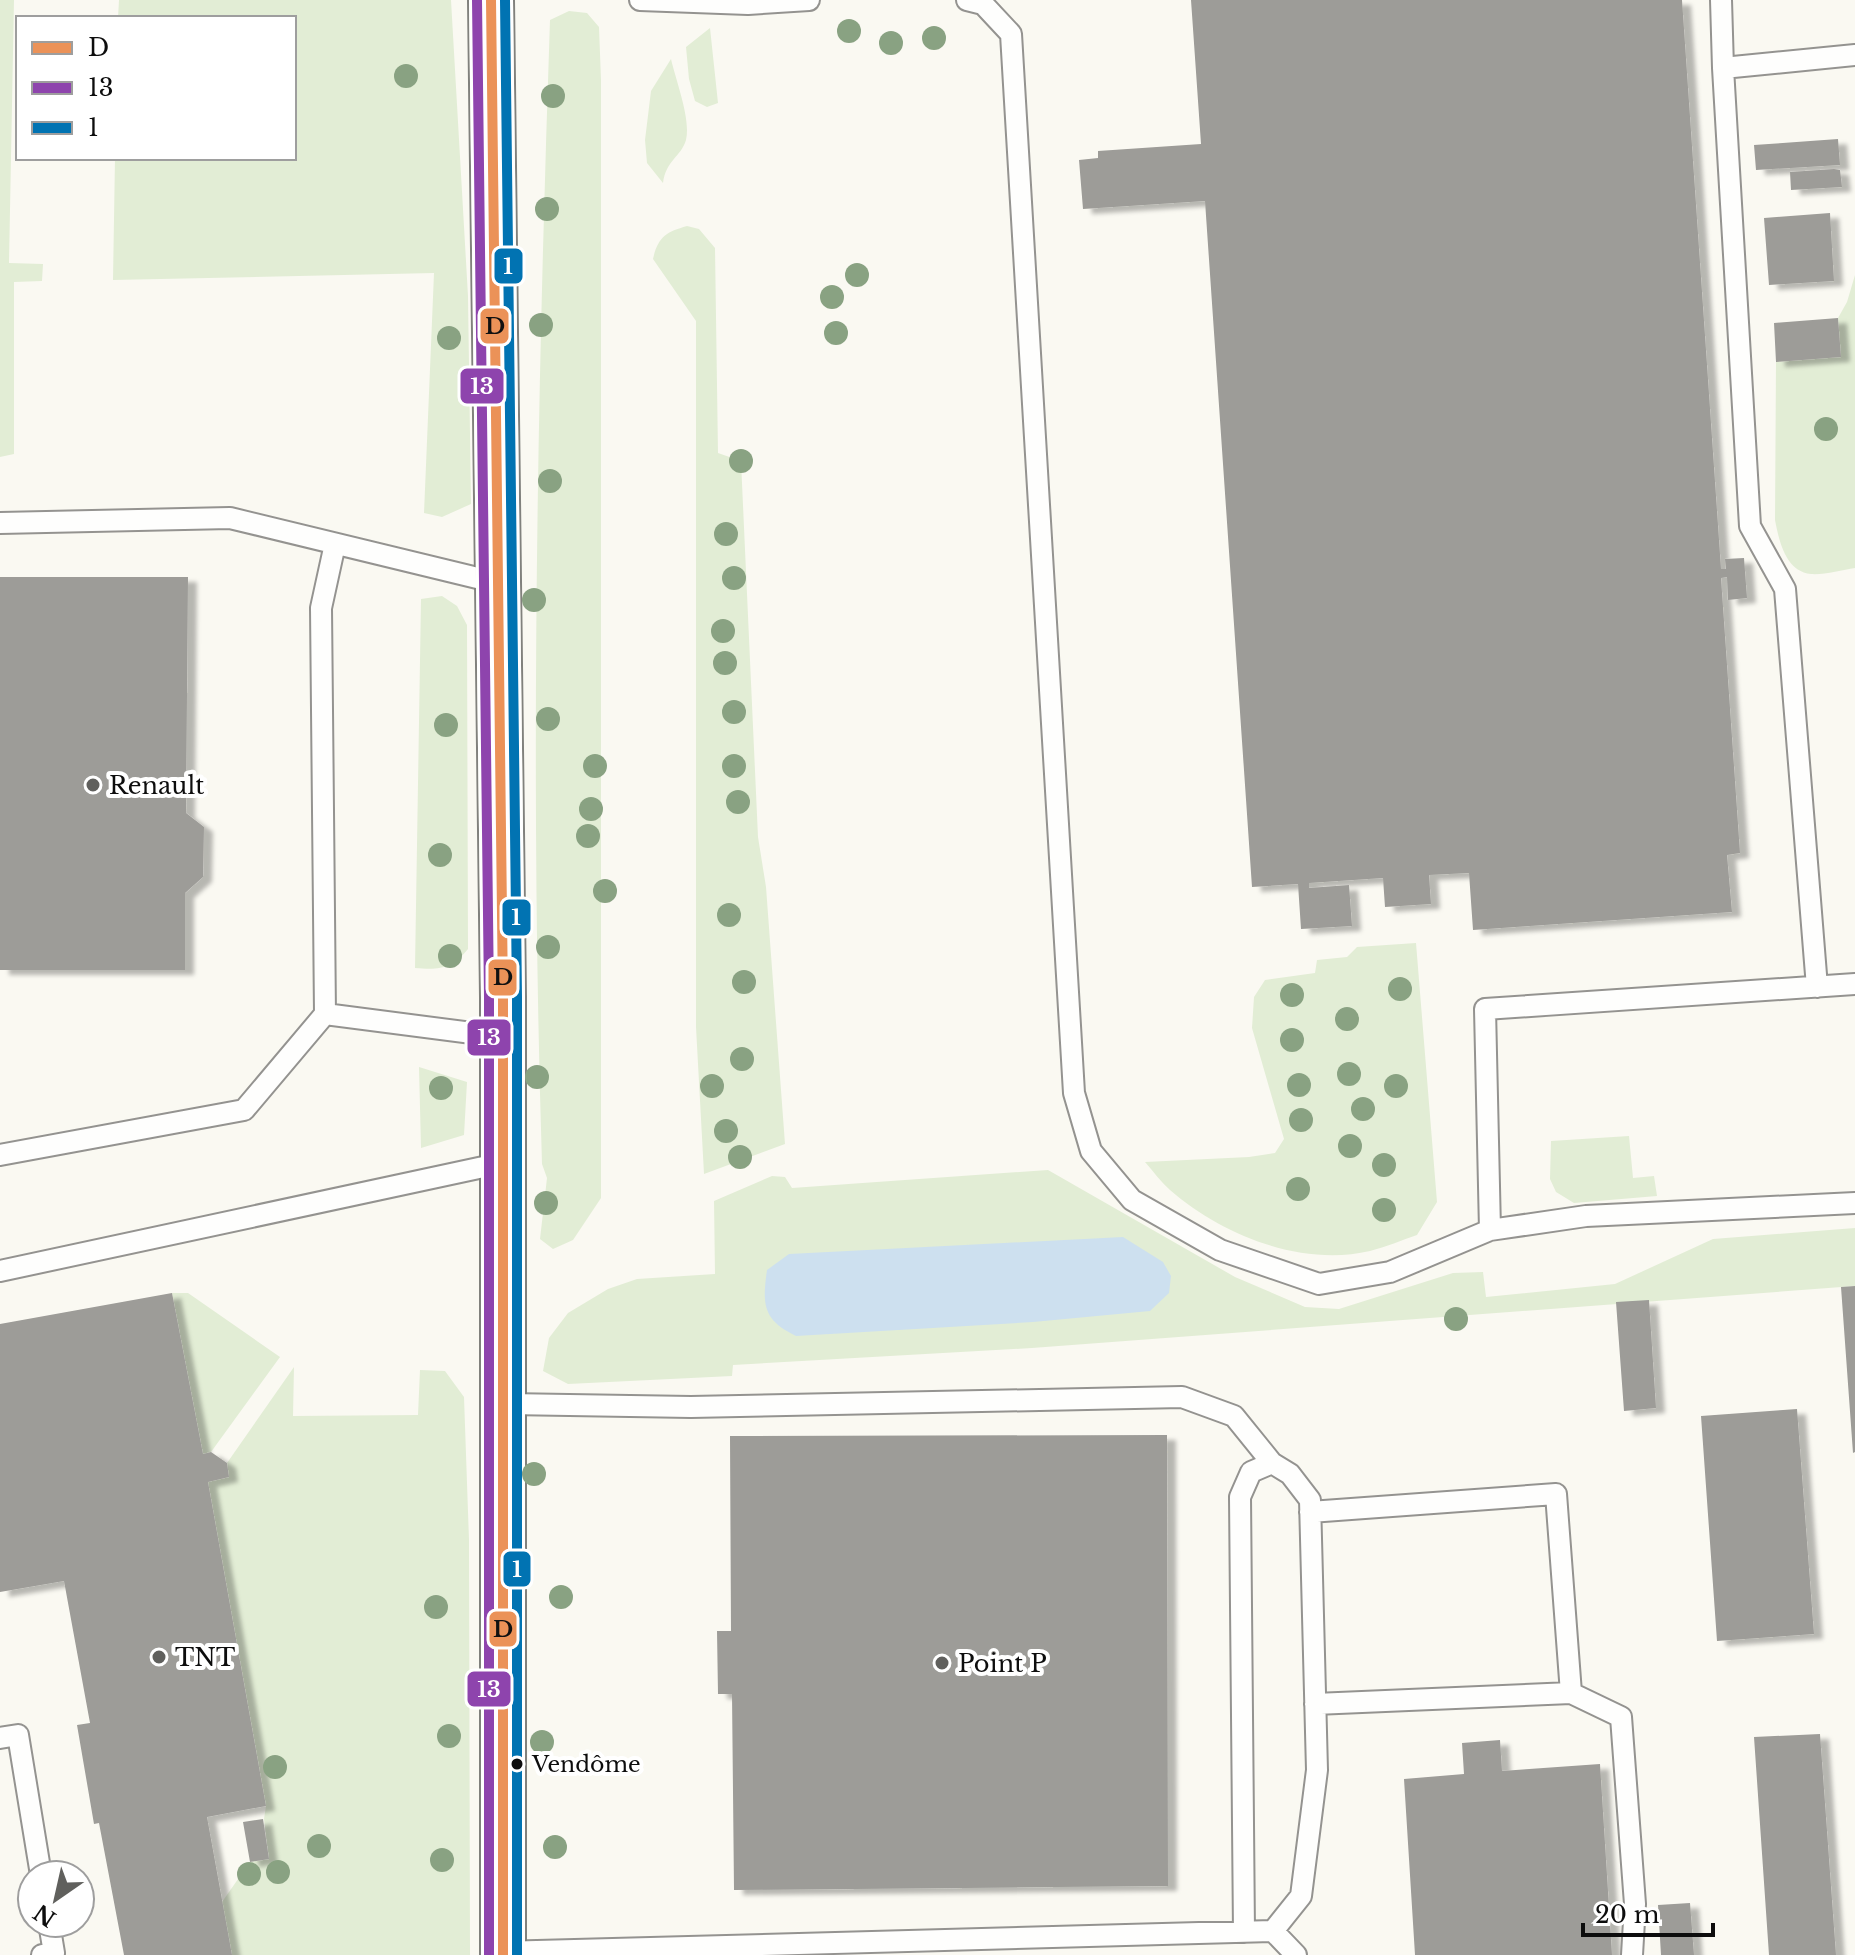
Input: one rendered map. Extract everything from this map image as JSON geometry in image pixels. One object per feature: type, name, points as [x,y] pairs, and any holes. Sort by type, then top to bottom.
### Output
[{"type":"main road","points":[[491,0],[503,1037],[503,1954]]},
{"type":"lane","points":[[640,0],[748,4],[809,0]]},
{"type":"lane","points":[[1721,0],[1750,526],[1785,589],[1817,987]]},
{"type":"lane","points":[[979,1],[1011,34],[1074,1093],[1091,1151],[1132,1200],[1220,1250],[1319,1284],[1390,1272],[1490,1230],[1586,1216],[1855,1203]]},
{"type":"lane","points":[[1723,68],[1855,55]]},
{"type":"lane","points":[[0,523],[230,518],[498,583]]},
{"type":"lane","points":[[0,1155],[244,1110],[325,1014],[321,608],[335,544]]},
{"type":"lane","points":[[1490,1230],[1485,1009],[1855,984]]},
{"type":"lane","points":[[325,1014],[503,1037]]},
{"type":"lane","points":[[0,1271],[502,1163]]},
{"type":"lane","points":[[502,1404],[691,1407],[1182,1397],[1234,1416],[1272,1463],[1290,1474],[1310,1500],[1317,1770],[1301,1896],[1273,1931]]},
{"type":"lane","points":[[1244,1932],[1240,1497],[1251,1472],[1272,1463]]},
{"type":"lane","points":[[1310,1512],[1556,1494],[1571,1693]]},
{"type":"lane","points":[[1315,1704],[1571,1693],[1621,1717],[1635,1904],[1632,1955]]},
{"type":"lane","points":[[0,1738],[18,1735],[38,1859]]},
{"type":"lane","points":[[503,1954],[1273,1931],[1296,1955]]},
{"type":"lane","points":[[42,1955],[54,1953],[52,1939]]},
{"type":"green space","points":[[0,0],[14,0],[9,263],[43,264],[42,281],[14,282],[14,454],[0,457]]},
{"type":"green space","points":[[119,0],[451,0],[468,296],[471,504],[442,517],[424,513],[434,273],[113,280],[115,160],[296,160],[296,16],[118,16]]},
{"type":"green space","points":[[569,11],[587,13],[599,27],[601,80],[601,1198],[573,1240],[553,1249],[540,1239],[547,1178],[542,1164],[538,1021],[537,592],[550,20]]},
{"type":"green space","points":[[710,28],[718,103],[707,107],[695,101],[686,47]]},
{"type":"green space","points":[[671,59],[687,131],[684,146],[667,169],[663,183],[647,163],[645,140],[651,91]]},
{"type":"green space","points":[[687,226],[699,229],[715,248],[718,453],[741,461],[758,837],[766,887],[785,1144],[704,1174],[696,1027],[696,321],[653,259],[657,245],[664,236]]},
{"type":"green space","points":[[1855,275],[1855,568],[1811,574],[1802,572],[1789,561],[1781,545],[1775,520],[1776,362],[1841,357],[1838,318],[1847,302]]},
{"type":"green space","points":[[442,596],[457,606],[467,625],[468,949],[451,964],[424,969],[415,968],[421,599]]},
{"type":"green space","points":[[1416,943],[1437,1202],[1417,1235],[1370,1251],[1344,1255],[1290,1251],[1213,1221],[1163,1184],[1145,1162],[1275,1153],[1284,1139],[1252,1028],[1254,997],[1265,980],[1315,973],[1317,960],[1347,957],[1357,947]]},
{"type":"green space","points":[[419,1067],[467,1082],[464,1135],[421,1148]]},
{"type":"green space","points":[[1629,1136],[1633,1178],[1654,1176],[1657,1196],[1574,1203],[1556,1192],[1550,1179],[1551,1141]]},
{"type":"green space","points":[[1048,1170],[1235,1277],[1305,1307],[1339,1309],[1453,1273],[1483,1272],[1486,1297],[1615,1284],[1713,1239],[1855,1228],[1855,1286],[1032,1348],[733,1365],[732,1376],[568,1384],[543,1371],[549,1338],[568,1313],[608,1289],[637,1279],[715,1274],[714,1201],[772,1176],[785,1177],[792,1188]]},
{"type":"green space","points":[[172,1293],[188,1293],[280,1357],[211,1452],[203,1454]]},
{"type":"green space","points":[[294,1367],[293,1416],[418,1415],[420,1370],[445,1371],[464,1397],[469,1540],[470,1955],[232,1955],[222,1902],[250,1862],[269,1859],[264,1819],[266,1806],[208,1482],[229,1477],[227,1463]]},
{"type":"water","points":[[1123,1237],[1163,1262],[1171,1276],[1169,1293],[1150,1311],[1033,1322],[796,1336],[777,1324],[765,1302],[767,1270],[789,1254]]},
{"type":"building","points":[[1191,0],[1682,0],[1721,569],[1726,569],[1725,559],[1744,558],[1747,598],[1728,600],[1727,577],[1721,578],[1740,853],[1727,855],[1732,912],[1473,930],[1469,873],[1429,875],[1431,904],[1385,907],[1383,878],[1309,883],[1309,888],[1349,885],[1352,926],[1301,929],[1298,884],[1252,887],[1205,201],[1083,209],[1079,160],[1098,158],[1098,151],[1201,144]]},
{"type":"building","points":[[1838,139],[1840,165],[1756,170],[1754,145]]},
{"type":"building","points":[[1840,170],[1842,187],[1791,190],[1790,172]]},
{"type":"building","points":[[1830,213],[1834,281],[1769,285],[1764,218]]},
{"type":"building","points":[[1838,318],[1841,357],[1776,362],[1774,323]]},
{"type":"building","name":"Renault","points":[[0,577],[188,577],[186,813],[204,827],[203,877],[185,893],[185,970],[0,970]]},
{"type":"building","points":[[1855,1286],[1855,1452],[1853,1453],[1841,1287]]},
{"type":"building","name":"TNT","points":[[172,1293],[203,1454],[211,1452],[227,1463],[229,1477],[208,1482],[266,1806],[207,1817],[232,1955],[124,1955],[99,1823],[94,1824],[77,1725],[90,1723],[64,1581],[0,1592],[0,1324]]},
{"type":"building","points":[[1649,1300],[1656,1408],[1624,1411],[1616,1302]]},
{"type":"building","points":[[1797,1409],[1814,1634],[1717,1641],[1701,1416]]},
{"type":"building","name":"Point P","points":[[1167,1435],[1168,1886],[734,1890],[732,1694],[718,1694],[717,1631],[731,1631],[730,1436]]},
{"type":"building","points":[[1820,1734],[1836,1955],[1769,1955],[1754,1737]]},
{"type":"building","points":[[1500,1740],[1502,1771],[1600,1764],[1612,1955],[1415,1955],[1404,1779],[1464,1774],[1462,1743]]},
{"type":"building","points":[[263,1819],[269,1859],[250,1862],[243,1822]]},
{"type":"building","points":[[1690,1903],[1694,1955],[1661,1955],[1658,1905]]},
{"type":"transit line","name":"13","points":[[477,0],[489,997],[489,1955]]},
{"type":"transit line","name":"D","points":[[491,0],[503,997],[503,1955]]},
{"type":"transit line","name":"1","points":[[505,0],[517,997],[517,1955]]},
{"type":"place","name":"Renault","points":[[93,785]]},
{"type":"place","name":"TNT","points":[[159,1657]]},
{"type":"place","name":"Point P","points":[[942,1663]]},
{"type":"place","name":"Vendôme","points":[[517,1764]]}]
